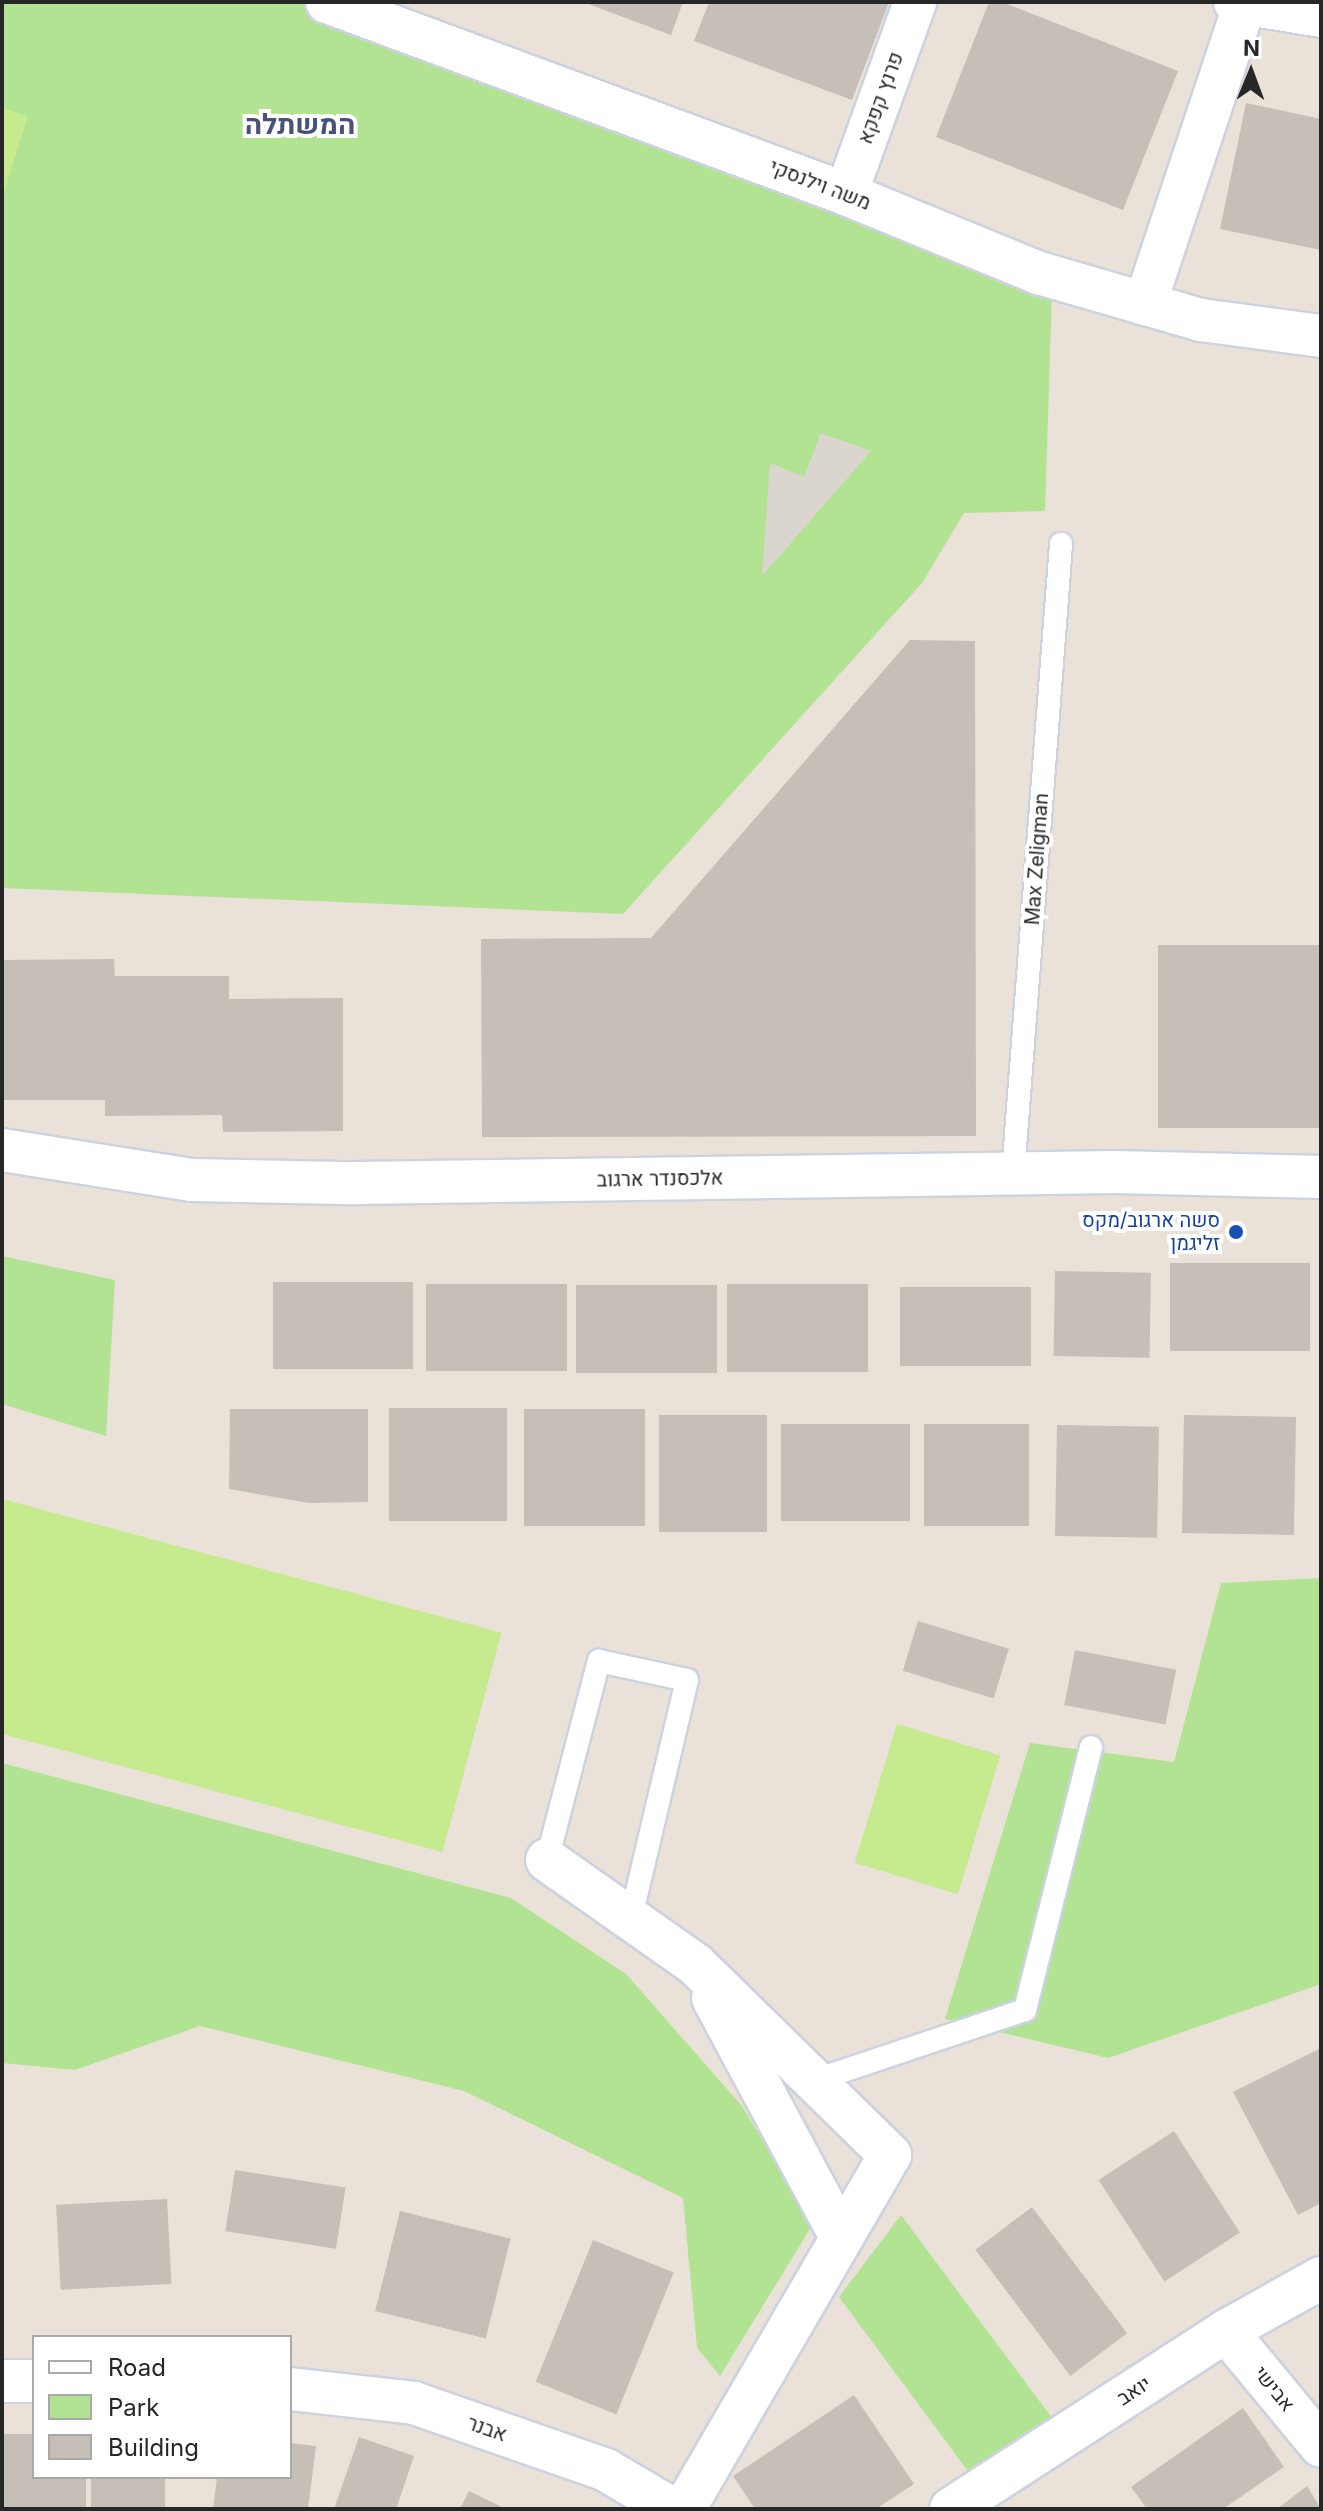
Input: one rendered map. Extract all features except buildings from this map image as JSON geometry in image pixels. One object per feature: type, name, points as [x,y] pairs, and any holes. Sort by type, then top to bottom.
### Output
[{"type":"street","name":"משה וילנסקי","points":[[327,2],[846,194],[1039,273],[1201,320],[1321,336]]},
{"type":"street","name":"פרנץ קפקא","points":[[846,194],[915,2]]},
{"type":"street","points":[[1145,304],[1240,3],[1321,16]]},
{"type":"street","name":"אלכסנדר ארגוב","points":[[2,1150],[192,1180],[355,1183],[1013,1174],[1321,1177]]},
{"type":"street","points":[[547,1860],[695,1964],[890,2155],[839,2233],[684,2509]]},
{"type":"street","points":[[695,1964],[839,2233]]},
{"type":"street","name":"יואב","points":[[951,2509],[1226,2331],[1321,2278]]},
{"type":"street","name":"אבישי","points":[[1226,2331],[1321,2446]]},
{"type":"street","points":[[2,2381],[32,2381]]},
{"type":"street","name":"אבנר","points":[[292,2389],[414,2403],[606,2470],[672,2509]]},
{"type":"lane","name":"Max Zeligman","points":[[1013,1174],[1061,544]]},
{"type":"lane","points":[[547,1860],[599,1661],[687,1680],[630,1921]]},
{"type":"lane","points":[[816,2080],[1025,2010],[1091,1747]]},
{"type":"green space","points":[[2,2],[307,2],[1052,291],[1045,511],[964,513],[922,583],[623,914],[2,888]]},
{"type":"green space","points":[[2,108],[28,116],[2,199]]},
{"type":"green space","points":[[2,1256],[115,1280],[106,1436],[2,1404]]},
{"type":"green space","points":[[2,1499],[501,1633],[443,1852],[2,1734]]},
{"type":"green space","points":[[1321,1578],[1321,1984],[1108,2058],[945,2019],[1030,1743],[1174,1762],[1221,1583]]},
{"type":"green space","points":[[897,1724],[1000,1756],[958,1894],[855,1863]]},
{"type":"green space","points":[[2,1763],[511,1898],[626,1974],[742,2106],[813,2224],[720,2376],[697,2348],[683,2198],[464,2091],[200,2026],[75,2070],[2,2063]]},
{"type":"green space","points":[[901,2215],[1052,2418],[967,2470],[839,2297]]},
{"type":"shaded area","points":[[821,433],[871,451],[762,576],[770,463],[804,477]]},
{"type":"place","name":"סשה ארגוב/מקס זליגמן","points":[[1236,1232]]},
{"type":"district","name":"המשתלה","points":[[300,124]]}]
